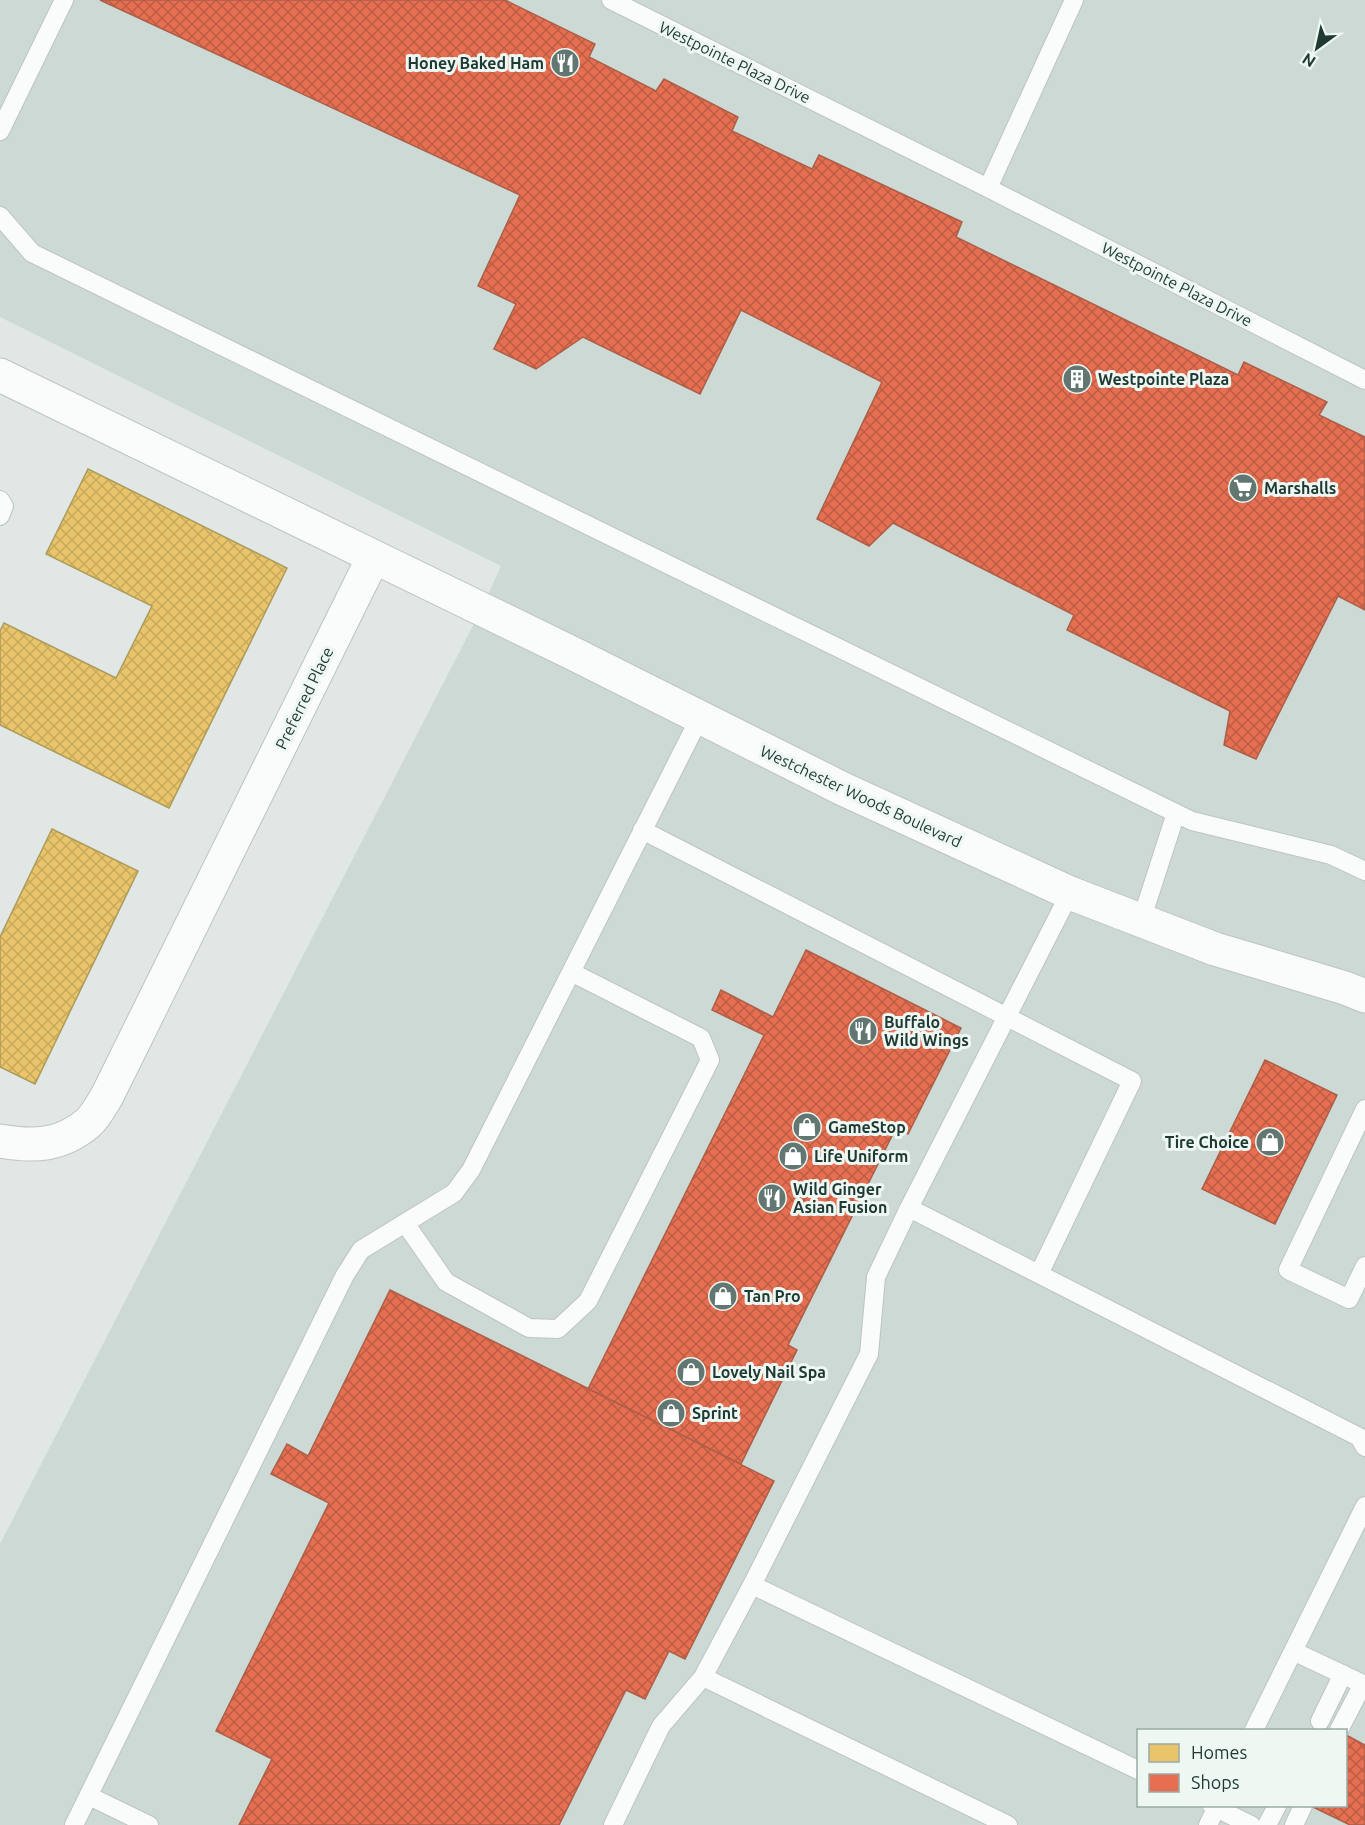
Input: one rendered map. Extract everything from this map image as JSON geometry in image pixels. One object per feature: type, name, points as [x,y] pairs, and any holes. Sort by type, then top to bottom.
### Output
[{"type":"street","points":[[0,375],[373,558]]},
{"type":"street","name":"Westchester Woods Boulevard","points":[[373,558],[572,653],[843,789],[1070,893],[1215,949],[1365,996]]},
{"type":"street","name":"Preferred Place","points":[[0,1141],[22,1145],[58,1142],[90,1122],[107,1096],[373,558]]},
{"type":"lane","points":[[0,131],[64,0]]},
{"type":"lane","name":"Westpointe Plaza Drive","points":[[611,0],[1365,380]]},
{"type":"lane","points":[[988,188],[1074,0]]},
{"type":"lane","points":[[0,216],[32,253],[1192,821],[1331,855],[1365,871]]},
{"type":"lane","points":[[0,500],[3,506],[0,516]]},
{"type":"lane","points":[[74,1825],[345,1275],[361,1250],[454,1193],[471,1170],[700,717]]},
{"type":"lane","points":[[1141,921],[1176,813]]},
{"type":"lane","points":[[642,830],[1131,1081],[1039,1274]]},
{"type":"lane","points":[[613,1825],[661,1726],[703,1677],[869,1354],[876,1277],[1070,893]]},
{"type":"lane","points":[[405,1223],[446,1282],[529,1328],[558,1329],[588,1301],[710,1060],[701,1038],[571,972]]},
{"type":"lane","points":[[1365,1109],[1288,1270],[1349,1299],[1365,1266]]},
{"type":"lane","points":[[909,1208],[1359,1437],[1365,1447]]},
{"type":"lane","points":[[1255,1729],[1364,1508]]},
{"type":"lane","points":[[752,1585],[1137,1770]]},
{"type":"lane","points":[[1293,1652],[1364,1684],[1340,1729]]},
{"type":"lane","points":[[1320,1721],[1343,1674]]},
{"type":"lane","points":[[703,1677],[1008,1825]]},
{"type":"lane","points":[[89,1796],[149,1825]]},
{"type":"lane","points":[[1208,1825],[1215,1807]]},
{"type":"lane","points":[[1217,1807],[1251,1825]]},
{"type":"lane","points":[[1267,1825],[1276,1807]]},
{"type":"lane","points":[[1294,1825],[1303,1807]]},
{"type":"shaded area","points":[[0,0],[1365,0],[1365,1825],[0,1825],[0,1544],[481,610],[501,566],[0,317]]},
{"type":"building: Homes","points":[[88,469],[287,568],[169,808],[0,725],[0,631],[4,623],[116,678],[152,606],[46,554]]},
{"type":"building: Homes","points":[[52,829],[138,871],[35,1084],[0,1067],[0,937]]},
{"type":"building: Shops","name":"Westpointe Plaza","points":[[100,0],[505,0],[595,44],[589,57],[656,91],[664,79],[738,117],[732,131],[812,169],[819,155],[962,222],[956,237],[1238,375],[1244,362],[1327,402],[1319,415],[1365,437],[1365,610],[1338,596],[1256,759],[1224,745],[1230,711],[1067,630],[1074,615],[893,523],[869,546],[817,519],[882,382],[741,310],[700,394],[583,337],[536,369],[494,349],[516,304],[478,286],[520,195]]},
{"type":"building: Shops","points":[[806,950],[961,1028],[908,1134],[896,1128],[788,1345],[797,1350],[741,1464],[588,1389],[764,1035],[712,1010],[721,990],[773,1017]]},
{"type":"building: Shops","name":"Tire Choice","points":[[1265,1060],[1337,1095],[1275,1224],[1202,1189]]},
{"type":"building: Shops","points":[[390,1290],[774,1481],[685,1659],[669,1651],[645,1699],[626,1690],[559,1825],[239,1825],[272,1759],[216,1731],[329,1503],[271,1474],[287,1444],[308,1456]]},
{"type":"building: Shops","points":[[1347,1736],[1365,1745],[1365,1825],[1350,1825],[1313,1807],[1347,1807]]},
{"type":"place","name":"Honey Baked Ham","points":[[565,63]]},
{"type":"place","name":"Westpointe Plaza","points":[[1077,379]]},
{"type":"place","name":"Marshalls","points":[[1243,488]]},
{"type":"place","name":"Buffalo Wild Wings","points":[[863,1031]]},
{"type":"place","name":"GameStop","points":[[807,1127]]},
{"type":"place","name":"Tire Choice","points":[[1270,1142]]},
{"type":"place","name":"Life Uniform","points":[[793,1156]]},
{"type":"place","name":"Wild Ginger Asian Fusion","points":[[772,1198]]},
{"type":"place","name":"Tan Pro","points":[[723,1296]]},
{"type":"place","name":"Lovely Nail Spa","points":[[691,1372]]},
{"type":"place","name":"Sprint","points":[[671,1413]]}]
